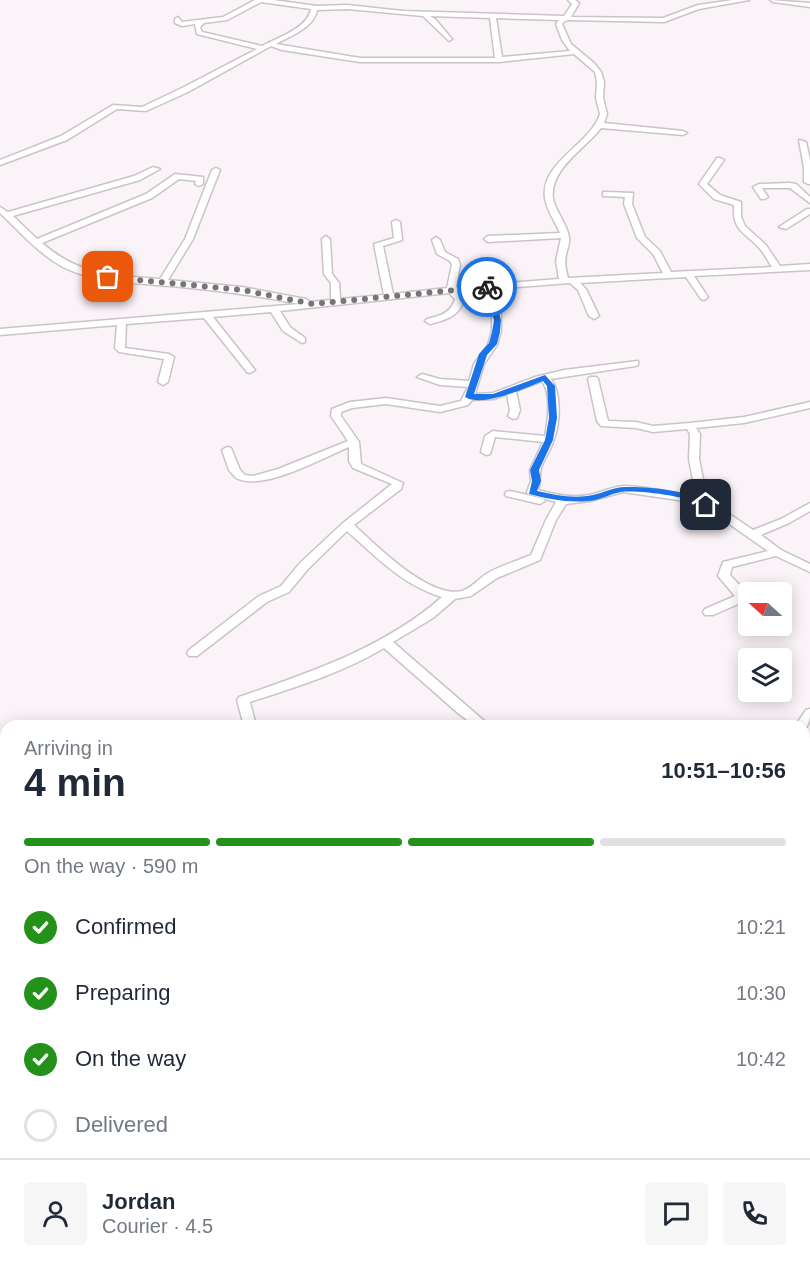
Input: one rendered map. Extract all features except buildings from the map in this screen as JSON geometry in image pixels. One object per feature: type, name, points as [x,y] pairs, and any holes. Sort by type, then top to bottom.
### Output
[{"type":"street","points":[[178,19],[178,23],[201,23],[232,16],[260,0],[314,8],[347,7],[383,12],[564,20],[664,20],[698,7],[746,0]]},
{"type":"street","points":[[571,0],[576,3],[559,24],[568,44],[597,70],[602,86],[599,95],[604,113],[598,125],[569,158],[550,185],[548,201],[565,236],[566,242],[561,258],[568,281],[582,289],[594,316]]},
{"type":"street","points":[[773,0],[810,5]]},
{"type":"street","points":[[0,163],[64,138],[116,107],[143,109],[185,90],[302,27],[313,15],[314,8]]},
{"type":"street","points":[[428,13],[426,16],[434,21],[449,39]]},
{"type":"street","points":[[493,16],[499,60]]},
{"type":"street","points":[[201,23],[197,26],[199,33],[360,60],[499,60],[575,52]]},
{"type":"street","points":[[598,125],[683,133]]},
{"type":"street","points":[[764,197],[757,187],[793,186],[809,182],[802,142]]},
{"type":"street","points":[[720,160],[703,184],[717,197],[738,204],[737,217],[741,226],[763,247],[777,268]]},
{"type":"street","points":[[4,212],[137,178],[156,169]]},
{"type":"street","points":[[163,282],[189,239],[216,170]]},
{"type":"street","points":[[37,242],[149,196],[178,176],[200,179],[199,183]]},
{"type":"street","points":[[793,186],[810,201]]},
{"type":"street","points":[[606,194],[630,195],[628,204],[641,238],[657,253],[668,274]]},
{"type":"street","points":[[783,227],[810,211]]},
{"type":"street","points":[[4,212],[66,266],[87,273],[242,290],[313,304]]},
{"type":"street","points":[[389,297],[378,244],[398,240],[396,222]]},
{"type":"street","points":[[488,238],[565,236]]},
{"type":"street","points":[[326,239],[328,274],[335,283],[336,302]]},
{"type":"street","points":[[436,240],[441,254],[454,259],[456,265],[451,290]]},
{"type":"street","points":[[0,332],[274,309],[488,287],[668,274],[689,275],[777,268],[810,268]]},
{"type":"street","points":[[689,275],[698,285],[704,297]]},
{"type":"street","points":[[193,653],[263,599],[285,589],[304,566],[347,525],[397,487],[398,483],[357,466],[354,461],[354,442],[336,416],[336,411],[341,407],[386,401],[440,409],[465,404],[483,354],[493,344],[496,332],[497,320],[488,287]]},
{"type":"street","points":[[430,321],[444,318],[457,309],[460,299],[451,290]]},
{"type":"street","points":[[274,309],[286,329],[302,340]]},
{"type":"street","points":[[207,315],[250,370]]},
{"type":"street","points":[[122,323],[120,348],[122,350],[169,357],[163,382]]},
{"type":"street","points":[[0,342],[27,331]]},
{"type":"street","points":[[469,397],[494,396],[545,378],[635,363]]},
{"type":"street","points":[[422,377],[440,382],[473,384]]},
{"type":"street","points":[[545,378],[551,386],[554,397],[553,418],[549,440],[535,470],[536,481],[532,492],[557,499],[590,498],[623,489],[702,500],[777,552],[810,568]]},
{"type":"street","points":[[593,379],[602,421],[605,424],[636,425],[653,429],[690,426],[744,420],[810,405]]},
{"type":"street","points":[[511,390],[515,410],[513,416]]},
{"type":"street","points":[[690,426],[695,434],[694,459],[702,500]]},
{"type":"street","points":[[486,452],[490,436],[493,434],[549,440]]},
{"type":"street","points":[[227,450],[234,469],[240,476],[246,478],[267,475],[304,464],[354,442]]},
{"type":"street","points":[[510,494],[559,505],[573,498]]},
{"type":"street","points":[[347,525],[430,590],[451,596],[478,588],[494,574],[536,557],[559,505]]},
{"type":"street","points":[[752,536],[810,506]]},
{"type":"street","points":[[709,612],[741,598],[740,593],[724,576],[727,565],[777,552]]},
{"type":"street","points":[[248,720],[243,700],[319,674],[364,654],[429,615],[451,596]]},
{"type":"street","points":[[384,641],[476,720]]},
{"type":"way so far","points":[[108,277],[242,290],[313,304],[487,287]]},
{"type":"route","points":[[487,287],[497,320],[496,332],[493,344],[483,354],[469,397],[494,396],[545,378],[551,386],[554,397],[549,440],[535,470],[537,474],[532,492],[557,499],[590,498],[623,489],[640,490],[689,497],[702,500],[706,505]]}]
